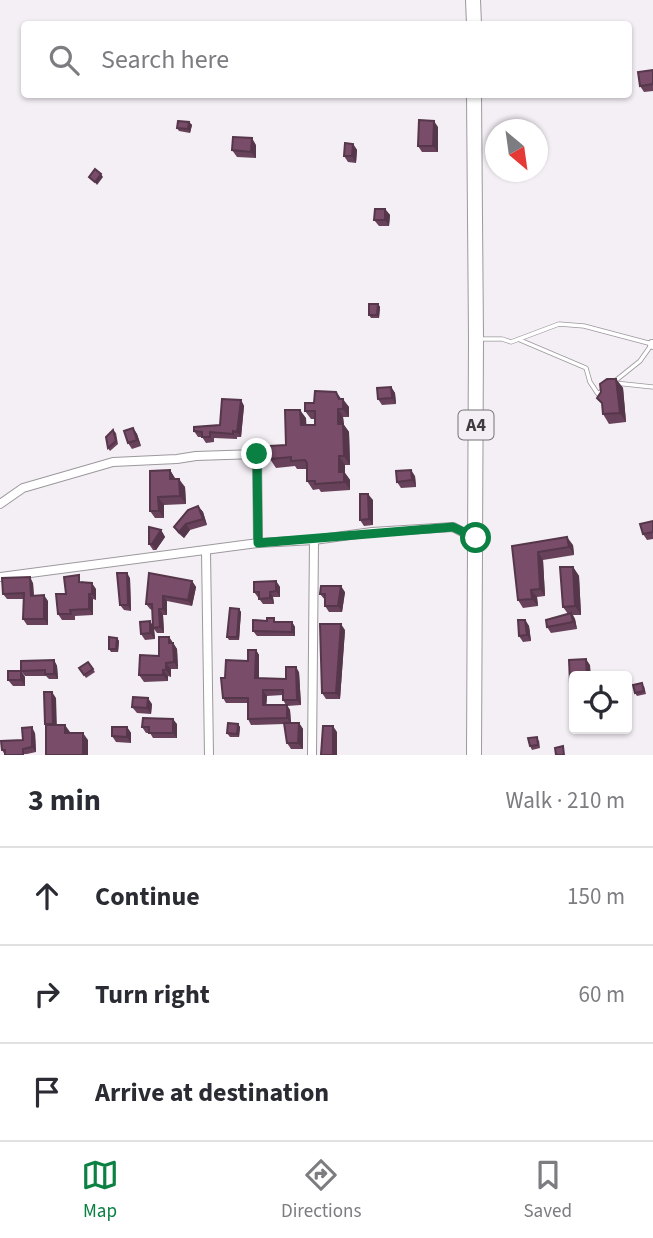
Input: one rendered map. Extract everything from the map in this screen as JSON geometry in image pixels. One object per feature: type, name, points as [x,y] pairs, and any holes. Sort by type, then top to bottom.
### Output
[{"type":"highway","points":[[473,0],[474,21]]},
{"type":"highway","name":"A4","points":[[474,98],[474,755]]},
{"type":"street","points":[[0,504],[23,488],[113,462],[257,454],[258,543]]},
{"type":"street","points":[[0,576],[258,543],[314,540],[372,532],[453,527],[476,538]]},
{"type":"street","points":[[312,755],[314,540]]},
{"type":"street","points":[[206,551],[209,755]]},
{"type":"lane","points":[[476,339],[502,339],[511,342],[559,324],[584,326],[652,345],[640,361],[598,394],[590,382],[586,368],[520,340]]},
{"type":"lane","points":[[613,383],[653,387]]},
{"type":"building","points":[[653,70],[653,84],[640,86],[638,72]]},
{"type":"building","points":[[419,120],[434,121],[433,146],[418,146]]},
{"type":"building","points":[[178,121],[189,122],[188,129],[177,128]]},
{"type":"building","points":[[233,137],[252,138],[251,152],[232,150]]},
{"type":"building","points":[[345,143],[353,144],[352,156],[344,156]]},
{"type":"building","points":[[95,169],[101,174],[95,182],[89,177]]},
{"type":"building","points":[[375,209],[385,209],[385,220],[374,220]]},
{"type":"building","points":[[369,304],[378,304],[377,315],[369,315]]},
{"type":"building","points":[[607,379],[616,379],[620,413],[603,414],[602,403],[597,398],[601,392],[600,384]]},
{"type":"building","points":[[391,387],[392,398],[378,399],[377,388]]},
{"type":"building","points":[[315,391],[336,392],[339,399],[343,399],[343,409],[338,409],[338,424],[343,424],[344,456],[339,456],[339,472],[344,472],[344,482],[315,484],[315,481],[307,481],[305,460],[291,461],[291,457],[270,459],[270,446],[286,445],[285,410],[300,410],[301,425],[315,425],[315,411],[305,411],[305,403],[314,403]]},
{"type":"building","points":[[222,399],[241,400],[237,432],[210,432],[210,437],[202,437],[202,432],[194,431],[194,427],[220,425]]},
{"type":"building","points":[[133,428],[137,440],[128,443],[124,431]]},
{"type":"building","points":[[113,430],[116,441],[108,448],[106,437]]},
{"type":"building","points":[[170,470],[170,479],[179,479],[180,496],[158,497],[159,511],[150,511],[150,471]]},
{"type":"building","points":[[411,470],[412,480],[397,482],[396,471]]},
{"type":"building","points":[[360,494],[368,494],[369,519],[360,520]]},
{"type":"building","points":[[198,506],[203,519],[186,524],[179,532],[174,527],[188,510]]},
{"type":"building","points":[[653,521],[653,532],[643,534],[640,524]]},
{"type":"building","points":[[149,527],[161,530],[152,544],[149,544]]},
{"type":"building","points":[[567,537],[569,547],[538,552],[540,589],[531,590],[532,599],[518,600],[512,546]]},
{"type":"building","points":[[560,567],[573,567],[575,606],[563,607]]},
{"type":"building","points":[[117,573],[127,573],[128,605],[120,605]]},
{"type":"building","points":[[149,573],[192,581],[188,600],[163,596],[163,609],[159,609],[160,627],[153,628],[152,604],[146,604]]},
{"type":"building","points":[[79,575],[79,582],[92,583],[89,609],[58,614],[56,594],[66,594],[64,577]]},
{"type":"building","points":[[30,577],[31,596],[44,595],[44,619],[23,619],[24,593],[3,594],[2,578]]},
{"type":"building","points":[[276,581],[276,591],[270,592],[270,598],[259,599],[259,592],[254,592],[254,582]]},
{"type":"building","points":[[321,586],[341,586],[338,606],[325,606],[325,594],[320,594]]},
{"type":"building","points":[[230,608],[239,609],[237,637],[227,637]]},
{"type":"building","points":[[571,613],[573,622],[547,627],[546,620]]},
{"type":"building","points":[[267,618],[274,618],[274,622],[292,622],[292,632],[253,631],[253,620],[267,621]]},
{"type":"building","points":[[518,620],[525,620],[527,635],[519,636]]},
{"type":"building","points":[[150,621],[150,633],[141,634],[140,622]]},
{"type":"building","points":[[320,624],[341,624],[336,693],[322,693]]},
{"type":"building","points":[[109,637],[117,638],[116,649],[109,649]]},
{"type":"building","points":[[159,637],[169,637],[169,643],[173,643],[174,662],[166,663],[163,675],[139,675],[140,655],[159,656]]},
{"type":"building","points":[[248,650],[256,650],[255,678],[286,679],[286,667],[296,667],[297,700],[283,700],[283,690],[263,690],[263,705],[287,705],[287,718],[248,719],[248,698],[223,698],[221,678],[225,678],[226,660],[248,661]]},
{"type":"building","points":[[586,659],[587,671],[569,671],[569,660]]},
{"type":"building","points":[[54,660],[54,674],[45,674],[45,670],[21,671],[21,661]]},
{"type":"building","points":[[88,662],[93,669],[84,675],[79,668]]},
{"type":"building","points":[[8,671],[21,671],[21,680],[8,680]]},
{"type":"building","points":[[642,683],[644,691],[635,693],[633,685]]},
{"type":"building","points":[[44,692],[52,692],[53,724],[45,724]]},
{"type":"building","points":[[133,697],[148,698],[147,708],[132,707]]},
{"type":"building","points":[[143,718],[173,719],[173,733],[149,733],[149,727],[142,727]]},
{"type":"building","points":[[228,723],[238,724],[237,734],[227,733]]},
{"type":"building","points":[[284,723],[299,723],[298,743],[287,743]]},
{"type":"building","points":[[46,725],[65,725],[65,733],[83,733],[83,755],[46,755]]},
{"type":"building","points":[[323,726],[333,726],[333,755],[321,755]]},
{"type":"building","points":[[32,727],[32,747],[23,749],[23,755],[5,755],[1,741],[23,740],[22,728]]},
{"type":"building","points":[[112,727],[127,727],[127,737],[112,736]]},
{"type":"building","points":[[537,737],[538,745],[530,746],[528,738]]},
{"type":"building","points":[[563,746],[564,755],[556,755],[555,748]]},
{"type":"route","points":[[257,454],[258,543],[453,527],[476,538]]}]
